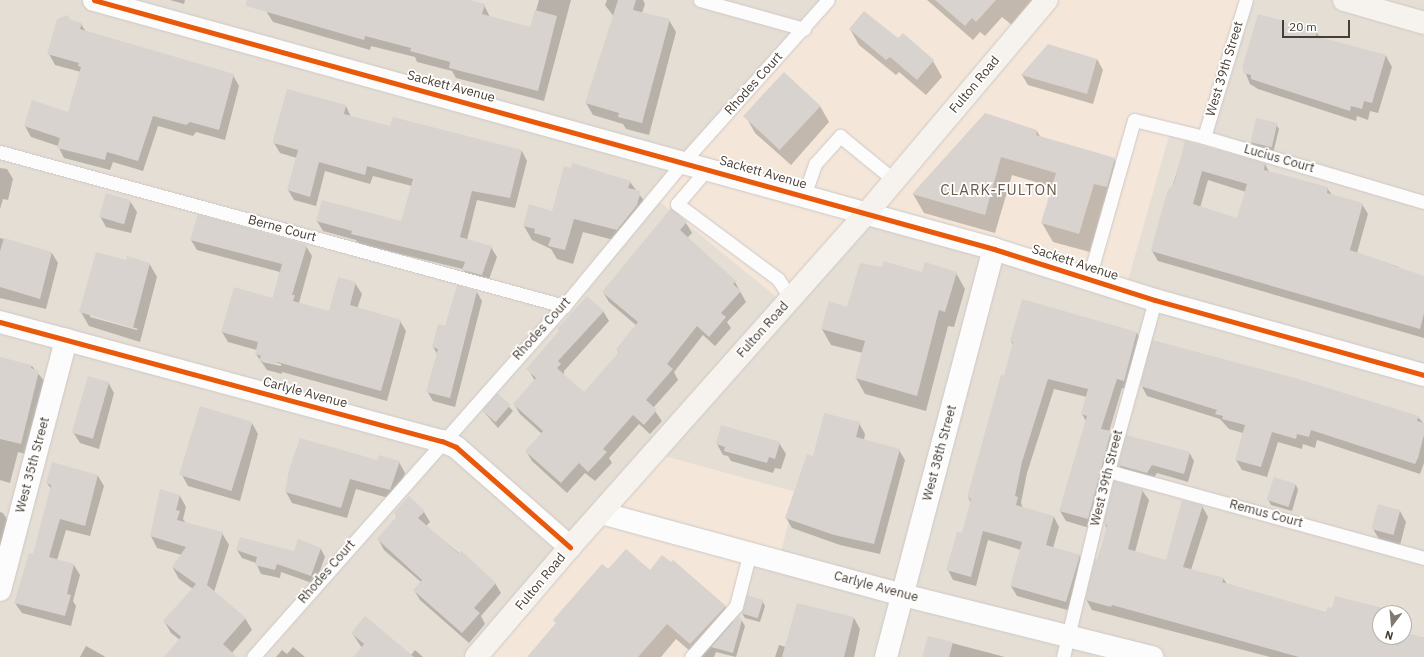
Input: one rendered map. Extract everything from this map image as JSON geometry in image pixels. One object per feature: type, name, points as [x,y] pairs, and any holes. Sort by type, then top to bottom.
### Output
[{"type":"main road","name":"Fulton Road","points":[[476,657],[570,547],[866,214],[1047,0]]},
{"type":"main road","points":[[1344,0],[1424,23]]},
{"type":"street","name":"Sackett Avenue","points":[[94,0],[994,249],[1155,300],[1424,375]]},
{"type":"street","name":"West 38th Street","points":[[886,657],[994,249]]},
{"type":"street","name":"Carlyle Avenue","points":[[0,322],[456,446],[570,547]]},
{"type":"street","name":"West 35th Street","points":[[0,590],[66,340]]},
{"type":"street","name":"Carlyle Avenue","points":[[601,513],[750,552],[903,595],[1152,657]]},
{"type":"lane","points":[[700,0],[804,29]]},
{"type":"lane","name":"Rhodes Court","points":[[253,657],[442,441],[564,306],[683,162],[804,29],[828,0]]},
{"type":"lane","name":"West 39th Street","points":[[1204,137],[1246,0]]},
{"type":"lane","name":"Lucius Court","points":[[1089,278],[1134,120],[1204,137],[1424,202]]},
{"type":"lane","points":[[804,196],[815,164],[840,136],[894,180]]},
{"type":"lane","name":"Berne Court","points":[[0,152],[564,306]]},
{"type":"lane","points":[[708,169],[677,204],[778,279],[791,299]]},
{"type":"lane","name":"West 39th Street","points":[[1063,657],[1108,471],[1155,300]]},
{"type":"lane","name":"Remus Court","points":[[1108,471],[1424,558]]},
{"type":"lane","points":[[691,657],[736,606],[750,552]]},
{"type":"shaded area","points":[[0,0],[828,0],[866,214],[1172,129],[1246,0],[1424,0],[1424,657],[691,657],[750,552],[796,492],[476,657],[0,657]]},
{"type":"shaded area","points":[[828,0],[1246,0],[1204,137],[1171,129],[1125,291],[866,214],[786,305],[654,197]]},
{"type":"shaded area","points":[[654,453],[796,492],[779,560],[750,552],[736,606],[691,657],[476,657]]},
{"type":"building","points":[[247,0],[469,0],[485,4],[482,14],[530,27],[535,10],[557,16],[538,91],[449,68],[450,62],[410,51],[411,48],[365,36],[364,40],[246,6]]},
{"type":"building","points":[[618,0],[636,0],[633,10],[670,19],[642,123],[618,117],[619,113],[585,103]]},
{"type":"building","points":[[935,0],[996,0],[976,22],[972,18],[965,26]]},
{"type":"building","points":[[864,11],[898,38],[903,33],[934,60],[917,80],[890,57],[886,60],[849,29]]},
{"type":"building","points":[[1258,14],[1317,30],[1316,36],[1386,55],[1372,103],[1364,101],[1362,109],[1351,106],[1350,111],[1251,79],[1251,75],[1243,73],[1244,68],[1242,68]]},
{"type":"building","points":[[67,15],[71,20],[82,23],[80,29],[234,74],[219,130],[190,122],[186,125],[153,116],[138,161],[107,152],[105,160],[57,148],[60,138],[24,126],[32,100],[68,112],[81,67],[78,66],[79,63],[47,54],[57,19]]},
{"type":"building","points":[[1048,44],[1097,59],[1087,94],[1021,75]]},
{"type":"building","points":[[784,72],[821,106],[780,150],[743,116]]},
{"type":"building","points":[[287,89],[346,105],[344,114],[390,126],[393,117],[522,150],[510,198],[472,191],[460,237],[492,246],[482,275],[462,270],[465,262],[351,234],[352,231],[316,221],[322,200],[401,221],[413,179],[367,166],[365,175],[319,162],[310,197],[287,190],[298,150],[273,143],[273,140]]},
{"type":"building","points":[[985,113],[1037,130],[1036,135],[1115,158],[1107,187],[1094,184],[1079,234],[1041,223],[1056,173],[1001,157],[985,215],[912,194]]},
{"type":"building","points":[[1256,118],[1277,123],[1272,147],[1250,142]]},
{"type":"building","points":[[1185,141],[1265,163],[1264,170],[1328,187],[1327,193],[1363,203],[1350,250],[1424,276],[1424,313],[1420,329],[1151,251],[1168,190],[1174,183]],"holes":[[[1202,171],[1247,184],[1237,218],[1193,204]]]},
{"type":"building","points":[[572,163],[631,181],[628,188],[641,191],[637,205],[617,230],[574,219],[565,250],[548,246],[551,238],[534,233],[535,229],[523,226],[529,204],[552,211],[564,166],[571,168]]},
{"type":"building","points":[[106,193],[131,200],[124,224],[99,217]]},
{"type":"building","points":[[671,208],[687,222],[680,230],[736,281],[733,284],[741,291],[721,313],[726,317],[709,337],[697,326],[667,364],[673,369],[646,400],[657,410],[644,425],[633,415],[603,449],[607,452],[588,472],[579,463],[561,483],[525,451],[543,431],[513,404],[536,378],[526,369],[559,331],[557,329],[587,296],[604,311],[558,361],[561,364],[557,368],[584,392],[619,352],[616,349],[638,322],[602,292]]},
{"type":"building","points":[[198,214],[307,245],[292,295],[295,295],[293,301],[329,311],[338,277],[356,282],[350,305],[401,320],[381,391],[277,362],[276,364],[259,360],[261,356],[255,354],[258,342],[221,332],[234,287],[273,298],[282,264],[190,240]]},
{"type":"building","points":[[4,238],[52,252],[40,299],[0,287],[0,251]]},
{"type":"building","points":[[96,252],[126,260],[127,256],[150,263],[133,328],[79,312]]},
{"type":"building","points":[[883,261],[922,272],[925,262],[957,272],[945,312],[939,310],[917,396],[855,378],[865,341],[821,329],[829,301],[847,307],[860,263],[882,267]]},
{"type":"building","points":[[457,285],[477,291],[450,398],[426,392],[438,349],[432,347],[438,324],[445,326]]},
{"type":"building","points":[[1022,299],[1137,332],[1124,381],[1117,379],[1101,429],[1111,431],[1088,519],[1059,511],[1087,416],[1081,414],[1088,389],[1048,379],[1022,462],[1015,496],[1018,497],[1016,505],[1054,516],[1046,545],[1080,555],[1066,602],[1010,586],[1022,542],[983,531],[971,577],[946,570],[957,532],[962,533],[971,499],[967,497],[1001,375],[1004,375],[1013,342],[1010,341]]},
{"type":"building","points":[[1152,340],[1295,378],[1419,416],[1417,421],[1424,423],[1424,435],[1418,458],[1415,464],[1311,430],[1309,437],[1297,434],[1296,439],[1272,432],[1261,467],[1235,460],[1245,425],[1222,419],[1223,416],[1215,414],[1217,410],[1140,386]]},
{"type":"building","points":[[0,357],[32,365],[31,368],[39,371],[21,444],[0,439]]},
{"type":"building","points":[[88,376],[109,382],[93,439],[72,433]]},
{"type":"building","points":[[497,393],[511,405],[495,422],[482,410]]},
{"type":"building","points":[[200,406],[253,422],[232,491],[179,475]]},
{"type":"building","points":[[824,413],[860,422],[856,437],[900,449],[874,544],[834,535],[785,518],[807,454],[813,456]]},
{"type":"building","points":[[721,425],[780,442],[775,459],[769,457],[767,463],[724,451],[725,447],[716,444]]},
{"type":"building","points":[[1126,435],[1190,452],[1184,474],[1152,465],[1147,473],[1118,465]]},
{"type":"building","points":[[300,438],[377,460],[379,455],[400,461],[390,490],[350,479],[341,508],[285,492],[289,470]]},
{"type":"building","points":[[52,462],[98,475],[85,526],[60,519],[49,557],[74,564],[67,594],[71,595],[65,616],[14,603],[29,553],[33,554],[51,485],[46,483]]},
{"type":"building","points":[[1274,477],[1296,484],[1288,507],[1267,500]]},
{"type":"building","points":[[1114,481],[1143,489],[1128,549],[1166,560],[1182,500],[1203,505],[1183,567],[1224,578],[1222,582],[1326,612],[1328,607],[1332,608],[1335,596],[1372,605],[1372,645],[1412,645],[1412,634],[1424,638],[1424,657],[1299,657],[1112,605],[1111,607],[1085,600],[1095,559],[1098,560],[1107,525],[1103,524]]},
{"type":"building","points":[[160,489],[180,495],[176,510],[180,511],[177,520],[223,532],[207,585],[246,618],[223,644],[237,657],[164,657],[181,637],[163,621],[196,584],[172,567],[186,547],[150,536]]},
{"type":"building","points":[[409,496],[425,511],[418,518],[459,554],[461,551],[465,554],[496,583],[474,608],[480,613],[462,633],[413,590],[422,580],[377,539],[397,516],[394,513]]},
{"type":"building","points":[[1378,504],[1400,510],[1393,535],[1371,529]]},
{"type":"building","points":[[240,537],[294,551],[298,539],[321,548],[311,576],[277,564],[275,570],[255,565],[257,557],[236,550]]},
{"type":"building","points":[[626,549],[650,570],[662,555],[671,562],[673,560],[726,606],[690,644],[667,624],[638,657],[527,657],[556,623],[553,620],[602,564],[608,569]]},
{"type":"building","points":[[747,595],[763,600],[758,618],[741,613]]},
{"type":"building","points":[[797,603],[854,617],[844,657],[782,657]]},
{"type":"building","points":[[365,616],[414,657],[353,657],[364,644],[351,633]]},
{"type":"building","points":[[738,616],[742,620],[733,653],[711,647]]},
{"type":"building","points":[[928,636],[953,642],[949,657],[922,657]]},
{"type":"cycle path","points":[[94,0],[994,249],[1155,300],[1424,375]]},
{"type":"cycle path","points":[[0,322],[442,441],[456,447],[570,547]]},
{"type":"district","name":"CLARK-FULTON","points":[[999,190]]}]
